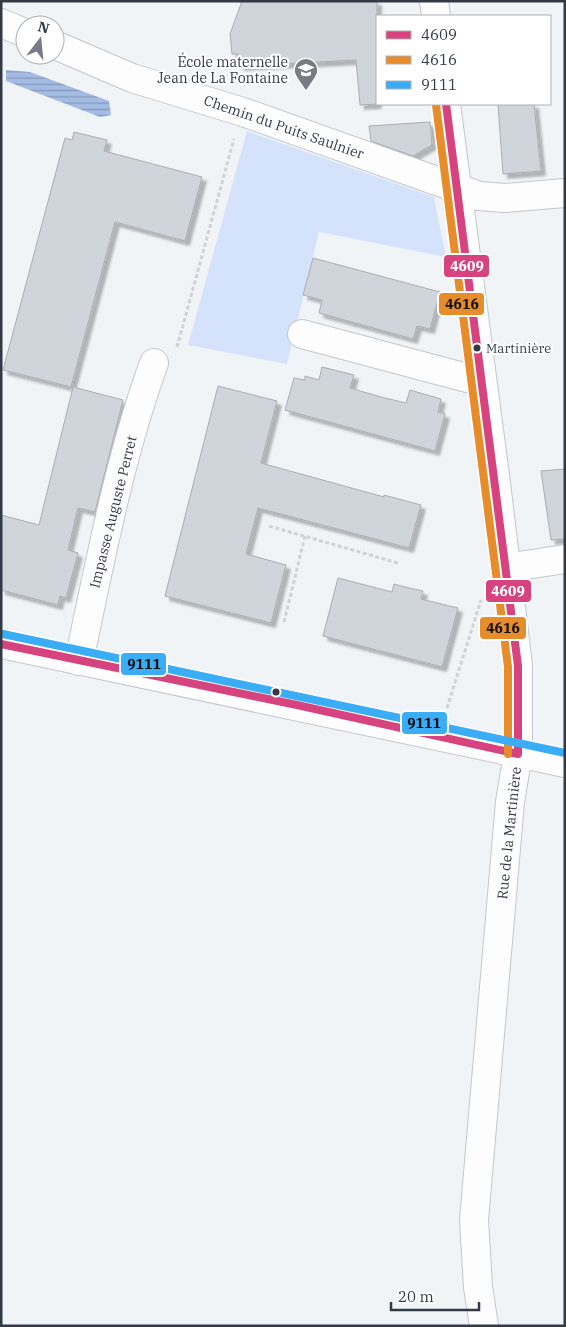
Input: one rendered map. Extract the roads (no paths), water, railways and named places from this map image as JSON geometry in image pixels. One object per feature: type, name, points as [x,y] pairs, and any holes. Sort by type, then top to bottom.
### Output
[{"type":"street","points":[[434,1],[436,15]]},
{"type":"street","points":[[1,23],[15,29]]},
{"type":"street","name":"Chemin du Puits Saulnier","points":[[65,49],[132,78],[243,112],[479,196],[505,198],[565,193]]},
{"type":"street","name":"Rue de la Martinière","points":[[446,105],[518,666],[518,754],[510,802],[474,1220],[478,1287],[484,1326]]},
{"type":"street","points":[[302,334],[482,382]]},
{"type":"street","name":"Impasse Auguste Perret","points":[[79,662],[108,528],[145,388],[154,364]]},
{"type":"street","points":[[506,568],[565,559]]},
{"type":"street","points":[[1,644],[79,662],[297,705],[565,763]]},
{"type":"water","points":[[6,70],[30,72],[109,101],[111,115],[100,117],[6,81]]},
{"type":"place","name":"École maternelle Jean de La Fontaine","points":[[306,91]]},
{"type":"place","name":"Martinière","points":[[477,348]]}]
